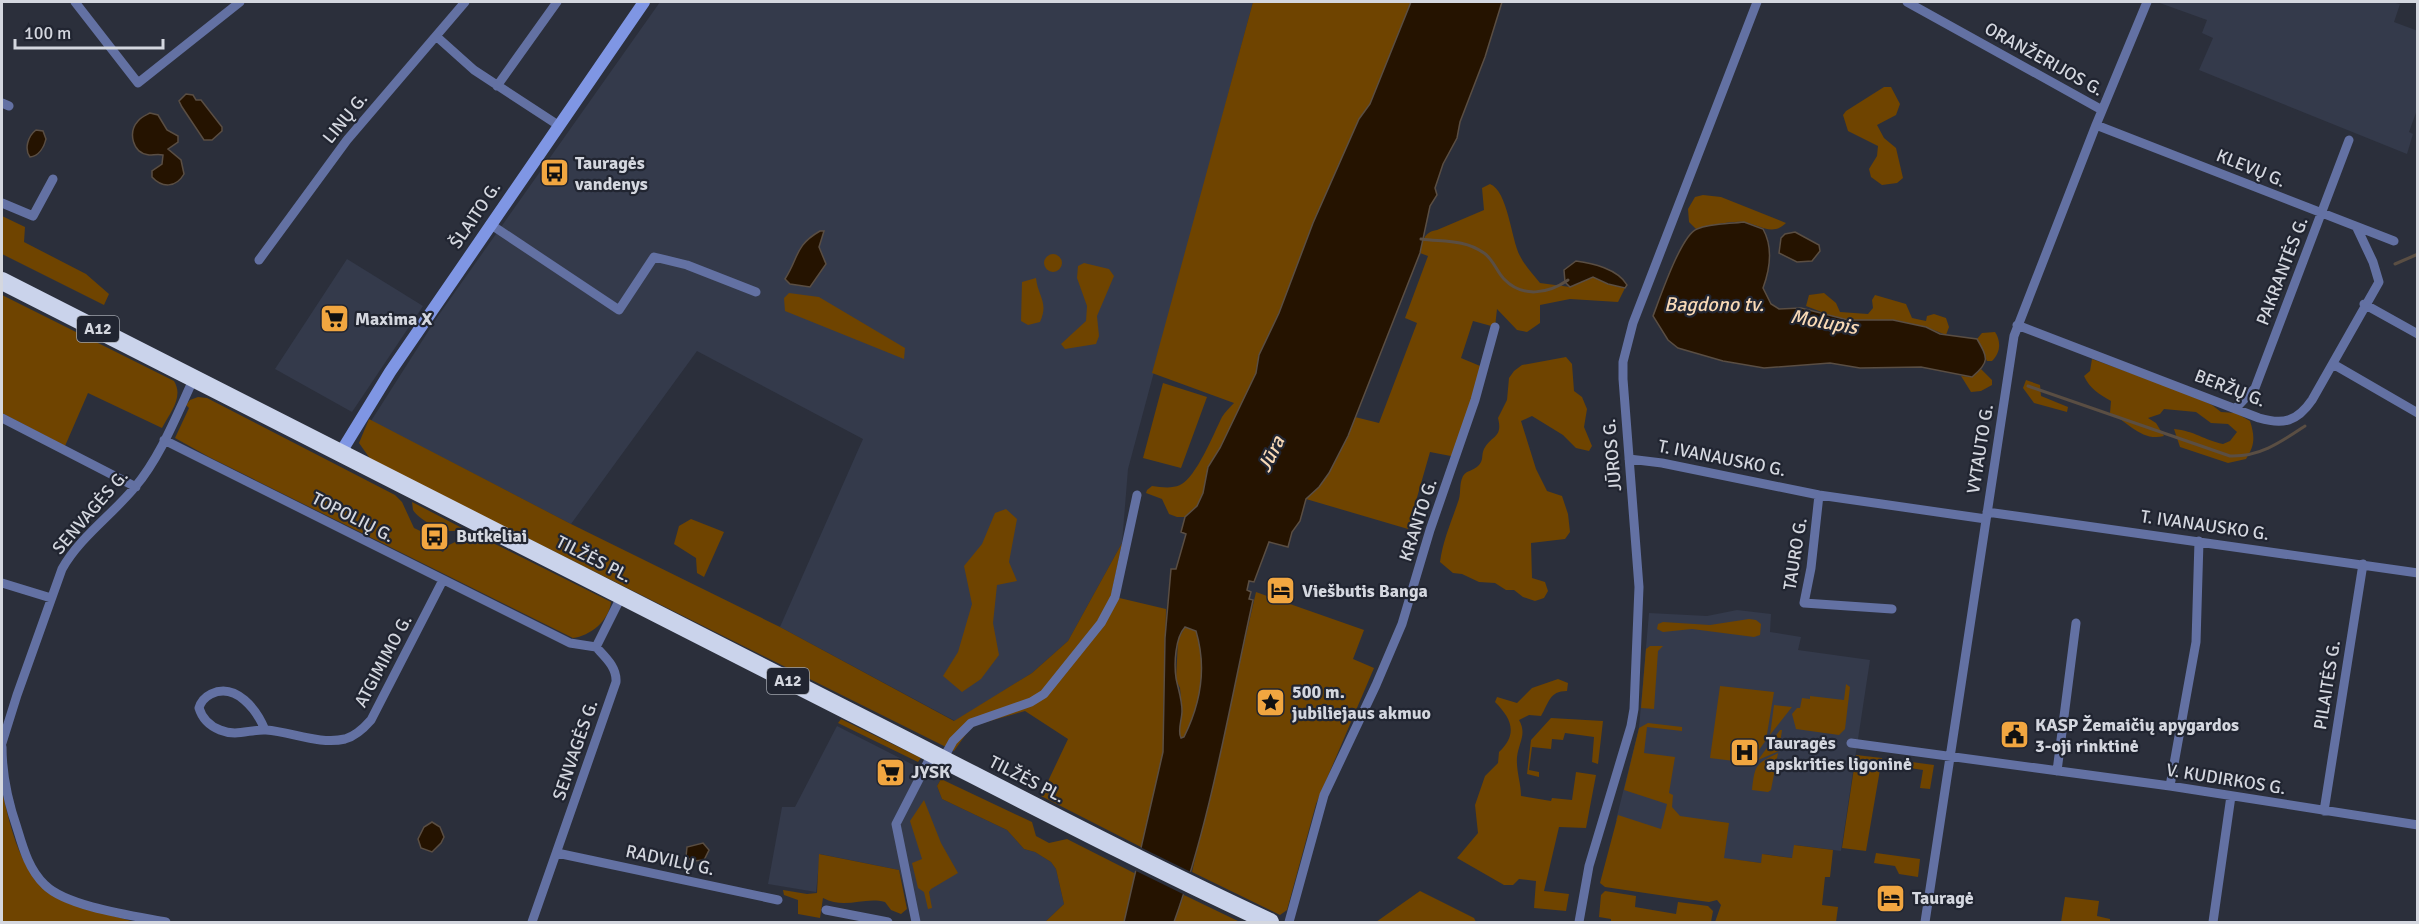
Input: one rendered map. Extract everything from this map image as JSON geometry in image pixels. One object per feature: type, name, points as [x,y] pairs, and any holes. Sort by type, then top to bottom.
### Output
[{"type":"highway","name":"TILŽĖS PL.","points":[[2,281],[1103,842],[1270,922]]},
{"type":"main road","name":"ŠLAITO G.","points":[[341,452],[390,372],[644,2]]},
{"type":"street","points":[[75,2],[138,83],[228,5],[240,2]]},
{"type":"street","name":"LINŲ G.","points":[[259,260],[346,140],[465,2]]},
{"type":"street","points":[[497,86],[557,2]]},
{"type":"street","name":"JŪROS G.","points":[[1579,922],[1589,866],[1631,726],[1634,709],[1639,587],[1623,362],[1628,340],[1757,2]]},
{"type":"street","name":"ORANŽERIJOS G.","points":[[1907,2],[2102,110]]},
{"type":"street","name":"VYTAUTO G.","points":[[1925,922],[2017,325],[2147,2]]},
{"type":"street","points":[[436,36],[474,70],[558,125]]},
{"type":"street","name":"KLEVŲ G.","points":[[2096,125],[2394,241]]},
{"type":"street","name":"PAKRANTĖS G.","points":[[2236,408],[2255,388],[2349,140]]},
{"type":"street","points":[[2,203],[33,216],[53,179]]},
{"type":"street","points":[[490,224],[619,310],[654,257],[687,265],[756,292]]},
{"type":"street","name":"BERŽŲ G.","points":[[2017,325],[2270,421],[2291,420],[2303,414],[2364,304],[2379,282],[2373,262],[2357,228]]},
{"type":"street","points":[[2364,304],[2418,334]]},
{"type":"street","name":"KRANTO G.","points":[[1289,922],[1324,795],[1402,624],[1427,539],[1476,400],[1495,327]]},
{"type":"street","points":[[2332,364],[2418,413]]},
{"type":"street","name":"SENVAGĖS G.","points":[[166,922],[97,909],[46,887],[25,854],[15,823],[4,778],[2,745],[51,598],[70,555],[145,475],[195,378]]},
{"type":"street","points":[[2,418],[136,487]]},
{"type":"street","name":"TOPOLIŲ G.","points":[[164,440],[570,643],[596,647]]},
{"type":"street","name":"T. IVANAUSKO G.","points":[[1629,459],[1662,463],[1820,495],[2199,541],[2418,573]]},
{"type":"street","points":[[916,922],[896,824],[938,756],[952,741],[971,723],[1031,702],[1044,694],[1095,630],[1115,597],[1137,495]]},
{"type":"street","name":"TAURO G.","points":[[1820,495],[1815,545],[1804,603],[1892,609]]},
{"type":"street","points":[[2170,786],[2196,642],[2199,541]]},
{"type":"street","name":"PILAITĖS G.","points":[[2324,811],[2363,564]]},
{"type":"street","name":"ATGIMIMO G.","points":[[265,730],[255,710],[240,696],[232,693],[217,692],[208,696],[200,706],[204,719],[218,730],[239,734],[265,730],[328,741],[346,739],[356,734],[371,720],[443,580]]},
{"type":"street","points":[[2,583],[51,598]]},
{"type":"street","points":[[596,647],[621,597]]},
{"type":"street","points":[[2057,771],[2076,623]]},
{"type":"street","name":"SENVAGĖS G.","points":[[532,922],[616,682],[612,666],[596,647]]},
{"type":"street","name":"V. KUDIRKOS G.","points":[[1851,743],[2170,786],[2418,825]]},
{"type":"street","points":[[2213,922],[2230,796]]},
{"type":"street","name":"RADVILŲ G.","points":[[556,853],[778,900]]},
{"type":"street","points":[[826,910],[888,922]]},
{"type":"shaded area","points":[[660,2],[1253,2],[1128,469],[1122,543],[1068,641],[1032,673],[955,721],[780,627],[863,439],[697,351],[571,524],[371,421],[438,316]]},
{"type":"shaded area","points":[[1253,2],[1411,2],[1370,104],[1359,119],[1313,223],[1279,313],[1259,355],[1256,373],[1220,448],[1208,467],[1203,493],[1197,506],[1185,517],[1177,517],[1169,514],[1162,499],[1146,493],[1147,490],[1152,486],[1177,486],[1186,481],[1204,454],[1222,417],[1234,403],[1152,373]]},
{"type":"shaded area","points":[[2157,2],[2392,2],[2400,4],[2394,22],[2418,31],[2417,110],[2409,132],[2413,134],[2407,154],[2199,70],[2213,38],[2202,33],[2207,20]]},
{"type":"shaded area","points":[[1884,87],[1891,87],[1900,104],[1896,115],[1877,125],[1884,138],[1896,148],[1903,178],[1897,183],[1882,185],[1871,177],[1869,169],[1877,156],[1878,146],[1848,131],[1843,115]]},
{"type":"shaded area","points":[[1490,184],[1496,188],[1505,205],[1520,256],[1540,283],[1570,287],[1593,277],[1625,288],[1618,302],[1570,299],[1540,305],[1540,323],[1527,332],[1517,330],[1497,309],[1495,327],[1473,321],[1461,358],[1485,368],[1456,457],[1430,452],[1408,529],[1306,499],[1335,461],[1355,417],[1379,423],[1417,323],[1405,318],[1428,256],[1420,253],[1424,238],[1433,231],[1484,210],[1482,188]]},
{"type":"shaded area","points":[[1703,195],[1721,197],[1786,223],[1776,229],[1737,222],[1696,229],[1689,222],[1688,209],[1695,197]]},
{"type":"shaded area","points":[[2,216],[25,227],[24,242],[86,274],[109,294],[104,305],[2,254]]},
{"type":"shaded area","points":[[1053,254],[1059,257],[1062,263],[1059,269],[1053,272],[1047,269],[1044,263],[1047,257]]},
{"type":"shaded area","points":[[347,259],[423,306],[352,412],[275,369]]},
{"type":"shaded area","points":[[1084,263],[1109,269],[1114,276],[1097,316],[1099,336],[1096,344],[1065,349],[1061,344],[1086,321],[1087,306],[1077,278],[1078,266]]},
{"type":"shaded area","points":[[1036,278],[1043,304],[1042,315],[1040,322],[1028,325],[1021,321],[1022,282]]},
{"type":"shaded area","points":[[789,293],[819,297],[905,348],[904,359],[785,311],[784,298]]},
{"type":"shaded area","points":[[1824,293],[1836,303],[1840,312],[1868,314],[1873,308],[1872,300],[1875,295],[1906,304],[1912,318],[1926,321],[1927,316],[1934,314],[1946,318],[1949,327],[1946,335],[1926,327],[1893,320],[1848,320],[1806,306],[1809,295]]},
{"type":"shaded area","points":[[2,295],[174,381],[177,387],[177,399],[162,428],[88,393],[65,446],[2,413]]},
{"type":"shaded area","points":[[1995,332],[1999,343],[1998,350],[1992,361],[1987,361],[1977,339],[1982,333]]},
{"type":"shaded area","points":[[1566,357],[1572,364],[1574,391],[1582,397],[1587,409],[1584,427],[1592,446],[1589,451],[1576,448],[1563,435],[1532,416],[1521,421],[1536,469],[1547,491],[1562,496],[1568,514],[1570,532],[1565,539],[1531,543],[1532,578],[1545,582],[1548,591],[1544,598],[1535,601],[1523,597],[1514,590],[1506,590],[1495,583],[1479,582],[1462,574],[1453,573],[1440,562],[1441,554],[1459,499],[1463,476],[1480,464],[1484,449],[1498,433],[1498,418],[1507,400],[1509,378],[1522,365]]},
{"type":"shaded area","points":[[2092,359],[2186,393],[2212,405],[2221,412],[2236,413],[2250,421],[2253,441],[2246,459],[2228,463],[2180,447],[2174,429],[2223,444],[2230,441],[2237,432],[2228,424],[2211,423],[2196,412],[2164,409],[2160,414],[2148,418],[2156,423],[2164,436],[2142,434],[2110,413],[2111,401],[2095,391],[2086,381],[2084,376],[2090,371]]},
{"type":"shaded area","points":[[1981,369],[1992,380],[1992,385],[1981,391],[1971,392],[1961,376],[1972,377]]},
{"type":"shaded area","points":[[2026,380],[2040,385],[2041,396],[2068,407],[2067,412],[2034,403],[2023,388]]},
{"type":"shaded area","points":[[1163,383],[1207,397],[1181,468],[1143,458]]},
{"type":"shaded area","points":[[198,397],[207,398],[395,495],[402,502],[414,528],[435,538],[433,547],[443,552],[447,546],[473,533],[611,602],[607,615],[592,631],[573,638],[209,457],[175,438],[189,408],[186,405],[190,400]]},
{"type":"shaded area","points":[[369,419],[571,524],[780,627],[954,721],[1032,673],[1068,641],[1122,543],[1111,596],[1166,609],[1163,752],[1141,847],[1041,796],[1068,739],[1025,711],[976,725],[969,730],[954,751],[371,460],[359,443]]},
{"type":"shaded area","points":[[412,502],[462,528],[451,531],[436,527],[413,510]]},
{"type":"shaded area","points":[[1006,509],[1017,519],[1009,562],[1017,581],[997,585],[993,623],[999,655],[981,679],[962,692],[943,676],[958,652],[972,604],[964,566],[982,544],[995,513]]},
{"type":"shaded area","points":[[691,519],[724,532],[704,577],[697,573],[696,558],[674,544],[679,526]]},
{"type":"shaded area","points":[[1256,592],[1364,630],[1353,659],[1374,668],[1316,804],[1287,910],[1280,915],[1192,872]]},
{"type":"shaded area","name":"Tauragės apskrities ligoninė","points":[[1737,610],[1771,614],[1770,632],[1801,637],[1798,650],[1870,660],[1841,851],[1795,845],[1793,858],[1763,854],[1761,863],[1694,855],[1616,820],[1639,728],[1649,613],[1707,616]]},
{"type":"shaded area","points":[[1749,619],[1761,624],[1760,635],[1754,637],[1692,629],[1663,632],[1657,629],[1658,624],[1663,622],[1710,625]]},
{"type":"shaded area","points":[[1185,627],[1196,631],[1202,672],[1195,711],[1184,737],[1181,738],[1179,734],[1182,709],[1180,688],[1176,680],[1178,640]]},
{"type":"shaded area","points":[[1650,646],[1663,646],[1658,651],[1654,709],[1641,708],[1646,649]]},
{"type":"shaded area","points":[[1558,679],[1568,683],[1567,691],[1553,695],[1541,716],[1529,715],[1519,720],[1522,734],[1517,762],[1521,796],[1551,801],[1552,798],[1572,800],[1576,772],[1596,775],[1586,828],[1559,827],[1544,891],[1569,894],[1566,911],[1534,908],[1536,881],[1519,879],[1513,885],[1504,885],[1457,858],[1478,833],[1475,805],[1485,776],[1498,763],[1499,752],[1511,733],[1509,721],[1495,702],[1497,697],[1517,703],[1532,688]]},
{"type":"shaded area","points":[[1846,684],[1850,687],[1845,729],[1839,735],[1796,729],[1792,714],[1800,708],[1802,698],[1810,699],[1810,696],[1844,700]]},
{"type":"shaded area","points":[[1720,686],[1774,692],[1766,740],[1750,763],[1710,758]]},
{"type":"shaded area","points":[[1774,705],[1792,707],[1770,735]]},
{"type":"shaded area","points":[[1551,718],[1603,721],[1598,764],[1592,762],[1594,737],[1565,733],[1563,740],[1552,739],[1551,749],[1532,747],[1529,770],[1539,772],[1539,777],[1527,774],[1531,740]]},
{"type":"shaded area","points":[[841,719],[921,758],[918,762],[838,723]]},
{"type":"shaded area","points":[[1648,723],[1682,727],[1682,731],[1647,727],[1644,753],[1675,757],[1669,793],[1673,795],[1672,807],[1680,816],[1729,823],[1724,858],[1761,863],[1762,854],[1792,858],[1794,845],[1833,850],[1830,877],[1825,877],[1822,905],[1838,907],[1836,922],[1715,922],[1721,905],[1717,900],[1709,902],[1679,898],[1605,887],[1600,883],[1618,815],[1661,829],[1667,804],[1624,790],[1639,728]]},
{"type":"shaded area","points":[[837,726],[941,779],[937,786],[942,799],[1007,830],[1024,849],[1035,852],[1051,862],[1056,869],[1064,904],[1045,922],[913,922],[899,870],[820,854],[816,892],[768,884],[782,807],[795,807]]},
{"type":"shaded area","points":[[1782,730],[1779,751],[1758,760]]},
{"type":"shaded area","points":[[1778,753],[1771,790],[1768,792],[1752,790],[1755,770],[1760,763]]},
{"type":"shaded area","points":[[1856,755],[1882,758],[1866,851],[1842,848]]},
{"type":"shaded area","points":[[1904,761],[1934,765],[1930,789],[1920,788],[1923,770],[1903,767]]},
{"type":"shaded area","points":[[941,779],[1032,822],[1036,836],[1049,843],[1067,839],[1136,874],[1124,922],[1045,922],[1064,904],[1056,869],[1051,862],[1035,852],[1024,849],[1007,830],[942,799],[937,786]]},
{"type":"shaded area","points":[[2,791],[22,857],[30,872],[41,884],[70,904],[135,922],[2,922]]},
{"type":"shaded area","points":[[924,800],[941,843],[958,873],[931,889],[929,892],[932,908],[928,909],[924,892],[918,888],[912,863],[922,859],[910,821]]},
{"type":"shaded area","points":[[1876,853],[1920,859],[1918,877],[1899,874],[1895,866],[1874,863]]},
{"type":"shaded area","points":[[819,854],[899,870],[907,909],[901,914],[891,910],[885,902],[839,903],[823,898],[820,918],[798,914],[798,900],[784,895],[783,890],[807,894],[817,893]]},
{"type":"shaded area","points":[[1420,891],[1474,918],[1476,922],[1376,922]]},
{"type":"shaded area","points":[[1605,891],[1636,896],[1635,907],[1676,914],[1678,902],[1708,906],[1713,911],[1711,922],[1611,922],[1611,919],[1599,917],[1601,895]]},
{"type":"shaded area","points":[[1184,895],[1240,922],[1174,922]]},
{"type":"shaded area","points":[[2065,897],[2099,901],[2097,916],[2110,919],[2110,922],[2061,922]]},
{"type":"water","name":"Jūra","points":[[1411,2],[1502,2],[1485,57],[1460,122],[1457,138],[1443,164],[1435,188],[1437,195],[1430,206],[1420,253],[1348,436],[1329,473],[1306,499],[1300,521],[1292,532],[1288,547],[1269,542],[1254,582],[1249,581],[1247,590],[1251,592],[1249,599],[1253,600],[1218,763],[1199,843],[1174,922],[1124,922],[1163,752],[1165,638],[1171,569],[1176,569],[1186,534],[1181,532],[1185,517],[1197,506],[1203,493],[1208,467],[1220,448],[1256,373],[1259,355],[1279,313],[1313,223],[1359,119],[1370,104]],"holes":[[[1185,627],[1196,631],[1202,672],[1195,711],[1184,737],[1181,738],[1179,732],[1182,707],[1176,678],[1176,651]]]},
{"type":"water","points":[[186,94],[193,95],[196,100],[201,100],[222,127],[222,131],[212,140],[204,140],[182,107],[179,101]]},
{"type":"water","points":[[150,113],[158,115],[167,130],[178,136],[178,142],[168,149],[181,160],[184,174],[173,184],[164,185],[152,177],[152,171],[162,164],[163,155],[143,153],[133,141],[135,126],[141,118]]},
{"type":"water","points":[[36,130],[43,131],[46,139],[41,151],[30,157],[27,150],[28,143]]},
{"type":"water","name":"Bagdono tv.","points":[[1744,222],[1763,229],[1766,236],[1769,258],[1763,288],[1771,304],[1779,309],[1801,308],[1848,320],[1893,320],[1926,327],[1940,334],[1977,339],[1985,355],[1982,367],[1972,377],[1921,367],[1860,368],[1830,363],[1764,368],[1723,361],[1678,348],[1668,340],[1653,316],[1678,254],[1684,243],[1697,229]]},
{"type":"water","points":[[820,231],[824,231],[819,247],[826,264],[810,287],[790,284],[785,279],[801,247]]},
{"type":"water","points":[[1795,232],[1819,245],[1820,251],[1812,261],[1797,262],[1779,253],[1781,238],[1785,234]]},
{"type":"water","points":[[1576,261],[1597,265],[1611,271],[1623,279],[1627,285],[1625,288],[1608,284],[1593,277],[1570,287],[1565,282],[1564,270]]},
{"type":"water","points":[[432,822],[440,827],[444,837],[432,852],[421,848],[418,839],[424,827]]},
{"type":"water","points":[[703,843],[709,850],[704,860],[693,861],[686,857],[687,847]]},
{"type":"pier","points":[[1138,846],[1195,874],[1187,896],[1134,870]]},
{"type":"waterway","name":"Molupis","points":[[1421,239],[1469,245],[1484,253],[1504,279],[1519,289],[1544,291],[1568,280]]},
{"type":"waterway","name":"Molupis","points":[[2395,264],[2418,254]]},
{"type":"waterway","name":"Molupis","points":[[2028,386],[2230,456],[2261,451],[2279,443],[2305,426]]},
{"type":"place","name":"Tauragės vandenys","points":[[554,173]]},
{"type":"place","name":"Maxima X","points":[[334,319]]},
{"type":"place","name":"Butkeliai","points":[[435,536]]},
{"type":"place","name":"Viešbutis Banga","points":[[1281,591]]},
{"type":"place","name":"500 m. jubiliejaus akmuo","points":[[1271,702]]},
{"type":"place","name":"KASP Žemaičių apygardos 3-oji rinktinė","points":[[2014,735]]},
{"type":"place","name":"Tauragės apskrities ligoninė","points":[[1745,753]]},
{"type":"place","name":"JYSK","points":[[890,772]]},
{"type":"place","name":"Tauragė","points":[[1891,898]]}]
